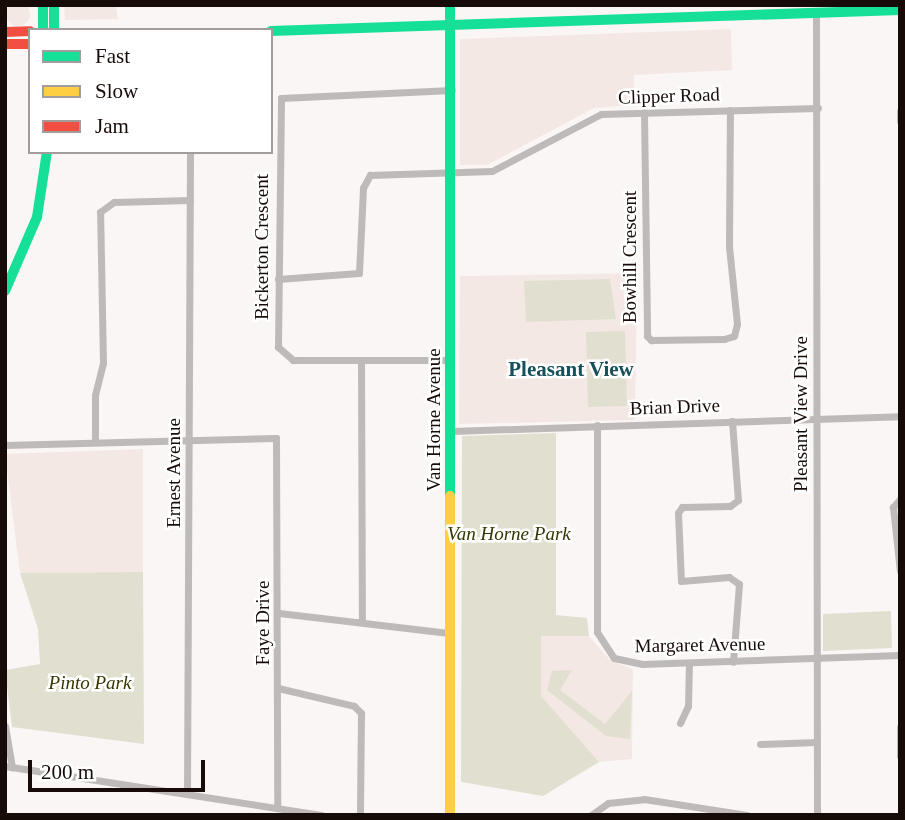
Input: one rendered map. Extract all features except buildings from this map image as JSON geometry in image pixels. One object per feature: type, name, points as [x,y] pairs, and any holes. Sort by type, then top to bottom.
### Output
[{"type":"main road","points":[[43,5],[43,28]]},
{"type":"main road","points":[[54,5],[54,28]]},
{"type":"main road","name":"Van Horne Avenue","points":[[450,5],[450,815]]},
{"type":"main road","points":[[273,31],[900,10]]},
{"type":"main road","points":[[5,32],[28,31]]},
{"type":"main road","points":[[5,44],[28,44]]},
{"type":"main road","points":[[5,291],[37,217],[47,154]]},
{"type":"street","name":"Pleasant View Drive","points":[[816,13],[817,815]]},
{"type":"street","name":"Bickerton Crescent","points":[[451,360],[360,360],[281,355],[278,279],[281,99],[452,90]]},
{"type":"street","name":"Clipper Road","points":[[278,279],[359,273],[365,177],[452,175],[492,171],[601,114],[817,108]]},
{"type":"street","name":"Bowhill Crescent","points":[[644,112],[646,333],[653,340],[724,338],[736,333],[729,246],[730,110]]},
{"type":"street","points":[[900,111],[900,121]]},
{"type":"street","name":"Ernest Avenue","points":[[187,794],[190,154]]},
{"type":"street","points":[[96,440],[95,395],[103,363],[100,212],[114,202],[190,200]]},
{"type":"street","points":[[360,360],[362,622]]},
{"type":"street","name":"Brian Drive","points":[[452,431],[900,416]]},
{"type":"street","points":[[732,421],[738,500],[730,506],[685,506],[678,513],[681,581],[729,577],[739,584],[733,662]]},
{"type":"street","name":"Margaret Avenue","points":[[597,425],[600,640],[614,658],[630,664],[900,655]]},
{"type":"street","points":[[5,444],[190,437]]},
{"type":"street","name":"Faye Drive","points":[[190,437],[275,438],[279,613],[277,807]]},
{"type":"street","points":[[900,499],[893,507],[900,571]]},
{"type":"street","points":[[279,613],[449,633]]},
{"type":"street","points":[[680,723],[688,706],[689,663]]},
{"type":"street","points":[[278,688],[354,706],[361,713],[360,815]]},
{"type":"street","points":[[5,726],[9,766],[321,815]]},
{"type":"street","points":[[900,727],[900,756]]},
{"type":"street","points":[[760,744],[817,742]]},
{"type":"street","points":[[591,815],[621,800],[747,815]]},
{"type":"street","points":[[683,806],[683,815]]},
{"type":"shaded area","points":[[18,2],[26,6],[30,14],[26,22],[18,26],[10,22],[6,14],[10,6]]},
{"type":"shaded area","points":[[64,5],[116,5],[118,19],[65,20]]},
{"type":"shaded area","points":[[731,29],[732,70],[634,75],[634,105],[594,108],[487,165],[460,165],[460,39]]},
{"type":"shaded area","points":[[637,273],[635,420],[459,424],[460,276]]},
{"type":"shaded area","points":[[143,449],[143,572],[20,573],[5,454]]},
{"type":"shaded area","points":[[541,635],[589,636],[611,661],[633,669],[632,759],[599,762],[557,719],[541,696]]},
{"type":"green space","points":[[610,279],[616,319],[526,322],[524,281]]},
{"type":"green space","points":[[625,331],[627,406],[588,407],[586,332]]},
{"type":"green space","name":"Van Horne Park","points":[[556,433],[556,615],[587,618],[589,636],[541,636],[541,696],[599,762],[543,796],[461,782],[462,436]]},
{"type":"green space","name":"Pinto Park","points":[[143,572],[144,744],[12,727],[5,670],[40,664],[38,629],[20,573]]},
{"type":"green space","points":[[891,611],[892,648],[823,651],[823,614]]},
{"type":"green space","points":[[572,670],[560,690],[605,724],[632,691],[630,739],[606,736],[547,690],[552,671]]},
{"type":"traffic: fast","points":[[43,5],[43,28]]},
{"type":"traffic: fast","points":[[54,5],[54,28]]},
{"type":"traffic: fast","points":[[450,5],[450,496]]},
{"type":"traffic: fast","points":[[273,31],[900,10]]},
{"type":"traffic: fast","points":[[5,291],[37,217],[47,154]]},
{"type":"traffic: slow","points":[[450,496],[450,815]]},
{"type":"traffic: jam","points":[[5,32],[28,31]]},
{"type":"traffic: jam","points":[[5,44],[28,44]]},
{"type":"district","name":"Pleasant View","points":[[571,369]]}]
